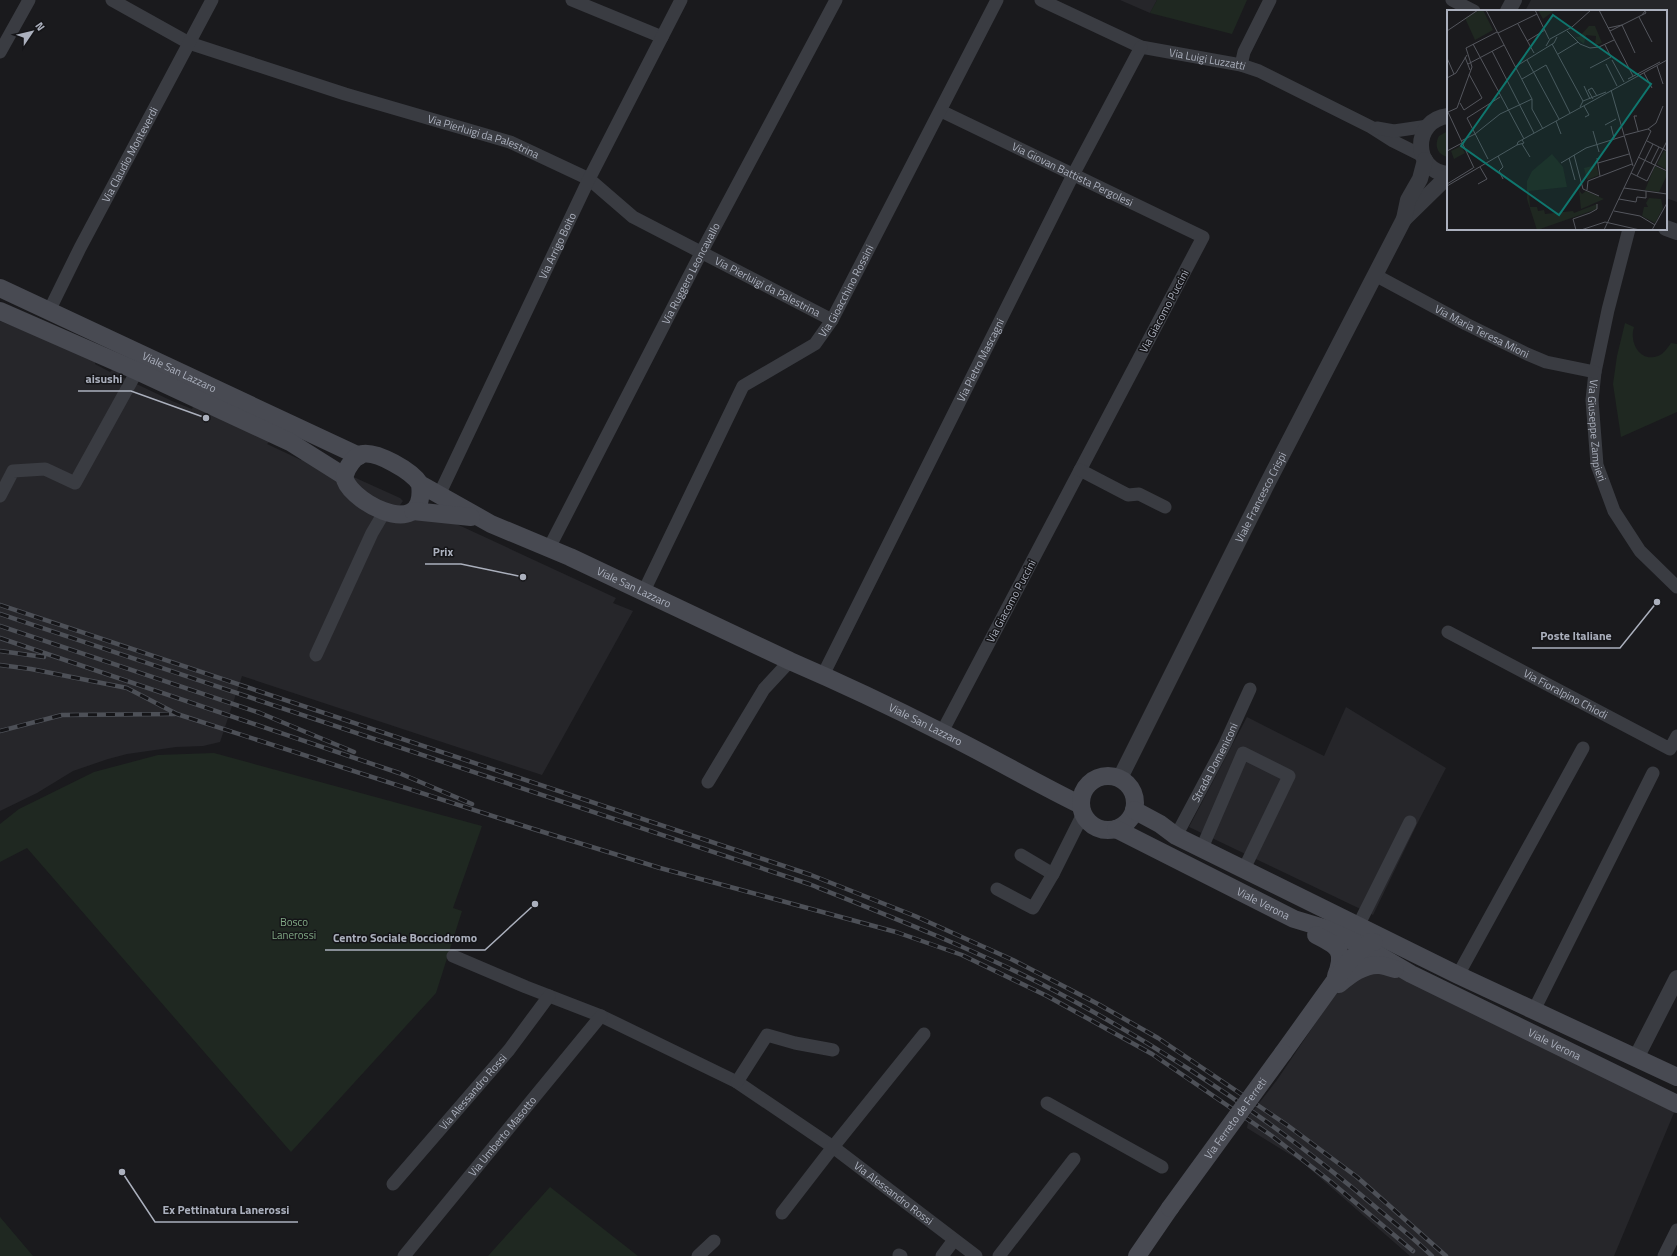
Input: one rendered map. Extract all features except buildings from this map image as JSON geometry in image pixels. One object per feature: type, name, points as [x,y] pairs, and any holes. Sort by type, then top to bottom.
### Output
[{"type":"main road","name":"Viale San Lazzaro","points":[[0,288],[359,456],[362,454],[381,458],[409,472],[416,477],[420,484],[478,517],[549,548],[643,593],[823,675],[942,732],[1017,772],[1083,803]]},
{"type":"main road","name":"Viale San Lazzaro","points":[[0,311],[290,442],[344,476],[347,483],[357,496],[379,508],[400,515],[413,511],[478,517]]},
{"type":"main road","points":[[344,476],[348,466],[359,456]]},
{"type":"main road","points":[[413,511],[419,502],[421,491],[420,484]]},
{"type":"main road","points":[[1102,776],[1114,776],[1120,778],[1129,785],[1134,794],[1134,810],[1128,821],[1116,829],[1106,830],[1099,828],[1087,820],[1083,803],[1092,781],[1102,776]]},
{"type":"main road","name":"Viale Verona","points":[[1134,810],[1160,824],[1176,836],[1358,926],[1458,975],[1677,1077]]},
{"type":"main road","name":"Viale Verona","points":[[1116,829],[1294,919],[1324,928],[1365,947],[1411,974],[1677,1104]]},
{"type":"main road","name":"Via Ferreto de Ferreti","points":[[1294,919],[1332,943],[1339,950],[1341,963],[1329,989]]},
{"type":"main road","name":"Via Ferreto de Ferreti","points":[[1137,1256],[1170,1208],[1349,961],[1370,942],[1380,942],[1420,956]]},
{"type":"main road","name":"Viale Verona","points":[[1329,989],[1352,973],[1366,967],[1379,965],[1411,974]]},
{"type":"street","points":[[0,52],[29,0]]},
{"type":"street","name":"Via Pierluigi da Palestrina","points":[[112,0],[189,44],[346,94],[510,142],[589,179],[633,217],[832,320]]},
{"type":"street","name":"Via Claudio Monteverdi","points":[[50,311],[80,248],[212,0]]},
{"type":"street","points":[[572,0],[662,37]]},
{"type":"street","name":"Via Arrigo Boito","points":[[439,495],[589,179],[681,0]]},
{"type":"street","name":"Via Ruggero Leoncavallo","points":[[549,548],[701,253],[836,0]]},
{"type":"street","name":"Via Gioacchino Rossini","points":[[643,593],[742,386],[815,344],[832,320],[997,0]]},
{"type":"street","name":"Via Luigi Luzzatti","points":[[1041,0],[1141,47],[1241,66],[1259,71],[1371,127],[1424,158]]},
{"type":"street","points":[[1241,66],[1244,52],[1270,0]]},
{"type":"street","points":[[1452,0],[1472,10]]},
{"type":"street","points":[[1509,10],[1514,0]]},
{"type":"street","name":"Via Pietro Mascagni","points":[[823,675],[1073,175],[1141,47]]},
{"type":"street","name":"Via Giovan Battista Pergolesi","points":[[941,111],[1204,237]]},
{"type":"street","points":[[1428,126],[1437,119],[1447,116]]},
{"type":"street","name":"Via Luigi Luzzatti","points":[[1371,127],[1394,131],[1428,126]]},
{"type":"street","name":"Viale Francesco Crispi","points":[[1120,778],[1266,486],[1404,219],[1408,200],[1420,179],[1424,158],[1421,140],[1428,126]]},
{"type":"street","name":"Viale Francesco Crispi","points":[[1424,158],[1436,170],[1447,175]]},
{"type":"street","name":"Viale Francesco Crispi","points":[[1404,219],[1447,176]]},
{"type":"street","points":[[1667,228],[1677,232]]},
{"type":"street","name":"Via Giuseppe Zampieri","points":[[1629,230],[1608,310],[1595,372],[1592,400],[1597,465],[1614,511],[1640,551],[1677,587]]},
{"type":"street","name":"Via Giacomo Puccini","points":[[942,732],[1204,237]]},
{"type":"street","name":"Via Maria Teresa Mioni","points":[[1375,275],[1466,324],[1546,362],[1595,372]]},
{"type":"street","points":[[0,496],[13,471],[45,469],[75,483],[137,372]]},
{"type":"street","points":[[1080,470],[1128,495],[1139,494],[1165,507]]},
{"type":"street","points":[[316,655],[372,532],[379,508]]},
{"type":"street","name":"Via Fioralpino Chiodi","points":[[1448,632],[1670,749],[1677,736]]},
{"type":"street","points":[[708,782],[764,689],[790,661]]},
{"type":"street","name":"Strada Domeniconi","points":[[1176,836],[1225,744],[1250,689]]},
{"type":"street","points":[[1458,975],[1583,748]]},
{"type":"street","name":"Viale Verona","points":[[1202,848],[1243,753],[1290,776],[1244,869]]},
{"type":"street","points":[[1534,1010],[1653,774]]},
{"type":"street","points":[[997,889],[1033,908],[1053,874],[1083,803]]},
{"type":"street","points":[[1358,926],[1410,822]]},
{"type":"street","points":[[1021,855],[1053,874]]},
{"type":"street","name":"Via Alessandro Rossi","points":[[453,956],[601,1016],[737,1082],[833,1147],[976,1256]]},
{"type":"street","points":[[1636,1058],[1677,978]]},
{"type":"street","name":"Via Alessandro Rossi","points":[[393,1184],[509,1050],[549,996]]},
{"type":"street","name":"Via Umberto Masotto","points":[[404,1256],[601,1016]]},
{"type":"street","points":[[782,1213],[924,1034]]},
{"type":"street","points":[[737,1082],[767,1035],[795,1043],[833,1050]]},
{"type":"street","points":[[1047,1104],[1162,1167]]},
{"type":"street","points":[[999,1256],[1074,1159]]},
{"type":"street","points":[[1664,1256],[1677,1230]]},
{"type":"street","points":[[698,1256],[714,1240]]},
{"type":"street","points":[[942,1256],[954,1240]]},
{"type":"shaded area","points":[[1120,0],[1157,0],[1150,13]]},
{"type":"shaded area","points":[[1531,0],[1677,0],[1677,202],[1667,198],[1667,10],[1526,10]]},
{"type":"shaded area","points":[[0,321],[96,359],[95,364],[110,372],[115,367],[123,374],[122,377],[172,401],[192,409],[194,404],[268,438],[269,442],[267,444],[301,460],[305,455],[400,498],[403,501],[400,505],[437,515],[616,598],[613,603],[633,611],[542,775],[242,676],[220,742],[203,746],[176,747],[127,754],[108,759],[73,771],[37,793],[0,811]]},
{"type":"shaded area","points":[[1346,707],[1446,768],[1373,915],[1189,827],[1247,717],[1324,756]]},
{"type":"shaded area","points":[[1369,962],[1676,1108],[1614,1256],[1410,1256],[1302,1162],[1247,1128],[1249,1116],[1277,1080],[1350,972]]},
{"type":"green space","points":[[1157,0],[1247,0],[1232,34],[1150,13]]},
{"type":"green space","points":[[1447,132],[1447,157],[1439,152],[1437,143],[1439,136]]},
{"type":"green space","points":[[1625,323],[1634,327],[1634,344],[1641,354],[1651,357],[1658,356],[1664,352],[1671,343],[1677,344],[1677,412],[1621,437],[1613,384],[1617,356]]},
{"type":"green space","name":"Bosco Lanerossi","points":[[214,753],[482,826],[453,908],[462,911],[436,993],[291,1152],[27,848],[0,862],[0,824],[19,809],[94,772],[158,755]]},
{"type":"green space","points":[[550,1187],[638,1256],[488,1256]]},
{"type":"green space","points":[[0,1217],[33,1256],[0,1256]]},
{"type":"railway","points":[[0,605],[811,875],[915,916],[1013,960],[1098,1004],[1158,1038],[1287,1125],[1357,1177],[1446,1256]]},
{"type":"railway","points":[[0,614],[809,884],[964,948],[1025,976],[1098,1014],[1182,1065],[1263,1119],[1303,1148],[1420,1244],[1432,1256]]},
{"type":"railway","points":[[0,626],[260,713],[354,752]]},
{"type":"railway","points":[[0,638],[399,773],[472,804]]},
{"type":"railway","points":[[0,651],[44,657]]},
{"type":"railway","points":[[0,665],[31,669],[127,688],[177,714],[527,827],[660,868],[896,932],[962,955],[1047,996],[1152,1054],[1272,1136],[1331,1182],[1413,1251]]},
{"type":"railway","points":[[0,731],[62,715],[175,714]]},
{"type":"place","name":"aisushi","points":[[206,418]]},
{"type":"place","name":"Prix","points":[[523,577]]},
{"type":"place","name":"Poste Italiane","points":[[1657,602]]},
{"type":"place","name":"Centro Sociale Bocciodromo","points":[[535,904]]},
{"type":"place","name":"Ex Pettinatura Lanerossi","points":[[122,1172]]}]
